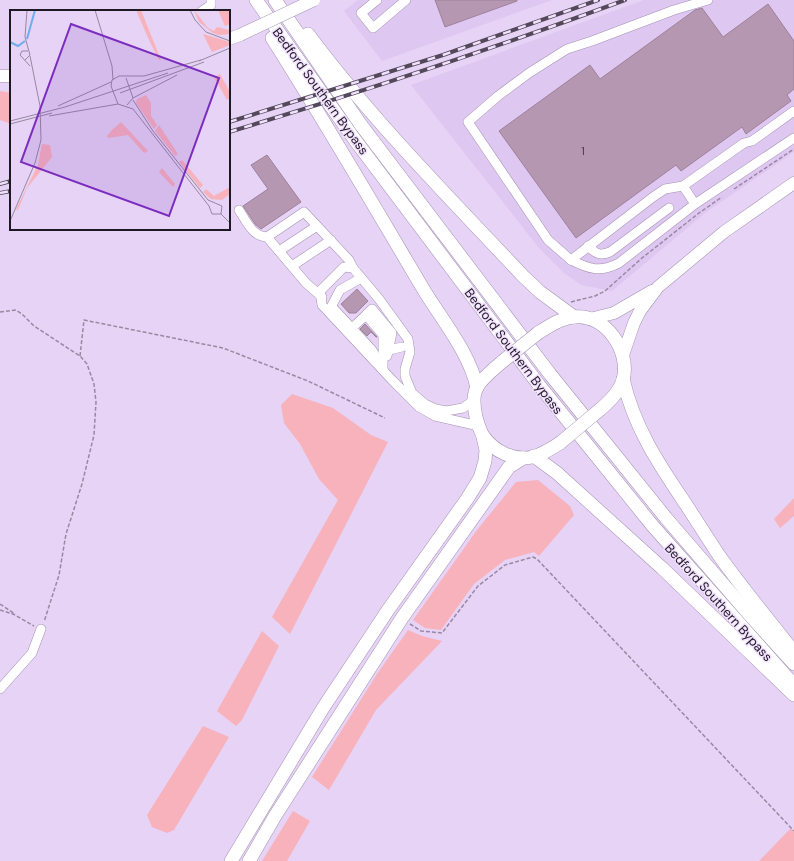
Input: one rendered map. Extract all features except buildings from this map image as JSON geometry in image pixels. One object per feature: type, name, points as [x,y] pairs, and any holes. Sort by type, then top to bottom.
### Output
[{"type":"highway","points":[[231,861],[340,682],[388,610],[467,500],[480,478],[485,461],[486,450],[475,413],[474,375],[468,360],[427,295],[319,111],[248,0]]},
{"type":"highway","name":"Bedford Southern Bypass","points":[[256,0],[355,140],[539,385],[652,526],[794,685]]},
{"type":"highway","name":"Bedford Southern Bypass","points":[[275,0],[361,125],[550,374],[666,518],[794,664]]},
{"type":"highway","points":[[283,0],[322,52],[416,164],[523,276],[540,292],[574,317]]},
{"type":"highway","points":[[475,394],[486,376],[538,333],[553,323],[574,317],[586,317],[601,325],[612,334],[620,344],[623,355],[623,379],[628,401],[646,442],[719,555],[794,652]]},
{"type":"highway","points":[[249,861],[275,816],[402,618],[509,468],[528,457],[548,451],[560,443],[617,392],[623,379]]},
{"type":"highway","points":[[481,432],[500,452],[512,456],[528,457],[557,473],[662,568],[794,695]]},
{"type":"main road","points":[[234,37],[314,0]]},
{"type":"main road","points":[[590,319],[614,313],[658,287],[724,232],[794,183]]},
{"type":"main road","points":[[623,355],[634,322],[640,311],[658,287]]},
{"type":"street","points":[[204,10],[211,5],[211,0]]},
{"type":"street","points":[[377,0],[361,13],[373,28],[406,0]]},
{"type":"street","points":[[708,0],[674,10],[567,49],[529,73],[498,96],[468,122],[548,240],[571,260],[583,266],[598,269],[609,268],[628,256],[695,204],[794,138]]},
{"type":"street","points":[[571,260],[659,193],[665,189],[683,186],[744,143],[752,141],[794,111]]},
{"type":"street","points":[[683,186],[695,204]]},
{"type":"street","points":[[588,246],[594,252],[602,255],[610,252],[669,208]]},
{"type":"street","points":[[239,210],[259,237],[267,237],[304,212],[331,240],[350,260],[353,268],[379,298],[408,339],[410,352],[405,369],[405,376],[412,393],[425,404],[446,412],[463,408],[475,394]]},
{"type":"street","points":[[279,251],[317,226]]},
{"type":"street","points":[[267,237],[306,283],[320,295],[372,350],[383,371]]},
{"type":"street","points":[[292,266],[331,240]]},
{"type":"street","points":[[353,268],[344,267],[320,291],[322,305],[383,371],[419,407],[435,416],[481,432]]},
{"type":"street","points":[[331,307],[340,290],[361,278]]},
{"type":"street","points":[[352,328],[372,309],[392,333],[383,371]]},
{"type":"street","points":[[366,315],[383,335],[383,371]]},
{"type":"street","points":[[389,350],[402,346]]},
{"type":"street","points":[[393,381],[405,376]]},
{"type":"street","points":[[0,689],[32,653],[41,629]]},
{"type":"path","points":[[731,191],[794,150]]},
{"type":"path","points":[[575,300],[595,296],[604,291],[676,231],[726,195]]},
{"type":"path","points":[[0,312],[16,310],[34,326],[80,356],[87,364],[94,384],[96,402],[94,435],[82,484],[66,534],[59,575],[41,629],[0,610]]},
{"type":"path","points":[[80,356],[84,320],[223,348],[308,381],[385,418]]},
{"type":"path","points":[[402,618],[420,631],[442,633],[478,586],[505,565],[533,557],[537,559],[794,831]]},
{"type":"path","points":[[0,604],[19,618]]},
{"type":"shaded area","points":[[358,0],[552,0],[382,61],[344,11]]},
{"type":"shaded area","points":[[644,0],[794,0],[794,152],[705,213],[612,291],[581,285],[563,272],[539,248],[411,85]]},
{"type":"shaded area","points":[[0,91],[10,93],[10,124],[0,120]]},
{"type":"shaded area","points":[[292,394],[333,408],[371,435],[388,442],[290,634],[272,617],[338,500],[319,479],[300,444],[284,423],[281,405]]},
{"type":"shaded area","points":[[538,480],[570,506],[574,515],[539,556],[534,552],[505,560],[474,584],[441,630],[425,628],[413,620],[477,530],[516,482]]},
{"type":"shaded area","points":[[794,498],[794,516],[780,528],[774,519]]},
{"type":"shaded area","points":[[408,630],[422,636],[442,641],[376,710],[329,790],[312,777],[377,674]]},
{"type":"shaded area","points":[[262,631],[279,646],[242,720],[236,726],[217,711]]},
{"type":"shaded area","points":[[203,726],[229,737],[174,830],[167,833],[152,827],[147,815]]},
{"type":"shaded area","points":[[293,811],[310,821],[287,861],[262,861]]},
{"type":"shaded area","points":[[791,828],[794,832],[794,861],[759,861]]},
{"type":"railway","points":[[230,122],[443,55],[598,0]]},
{"type":"railway","points":[[230,132],[428,69],[625,0]]},
{"type":"railway","points":[[0,184],[10,181]]},
{"type":"railway","points":[[0,193],[10,191]]}]
